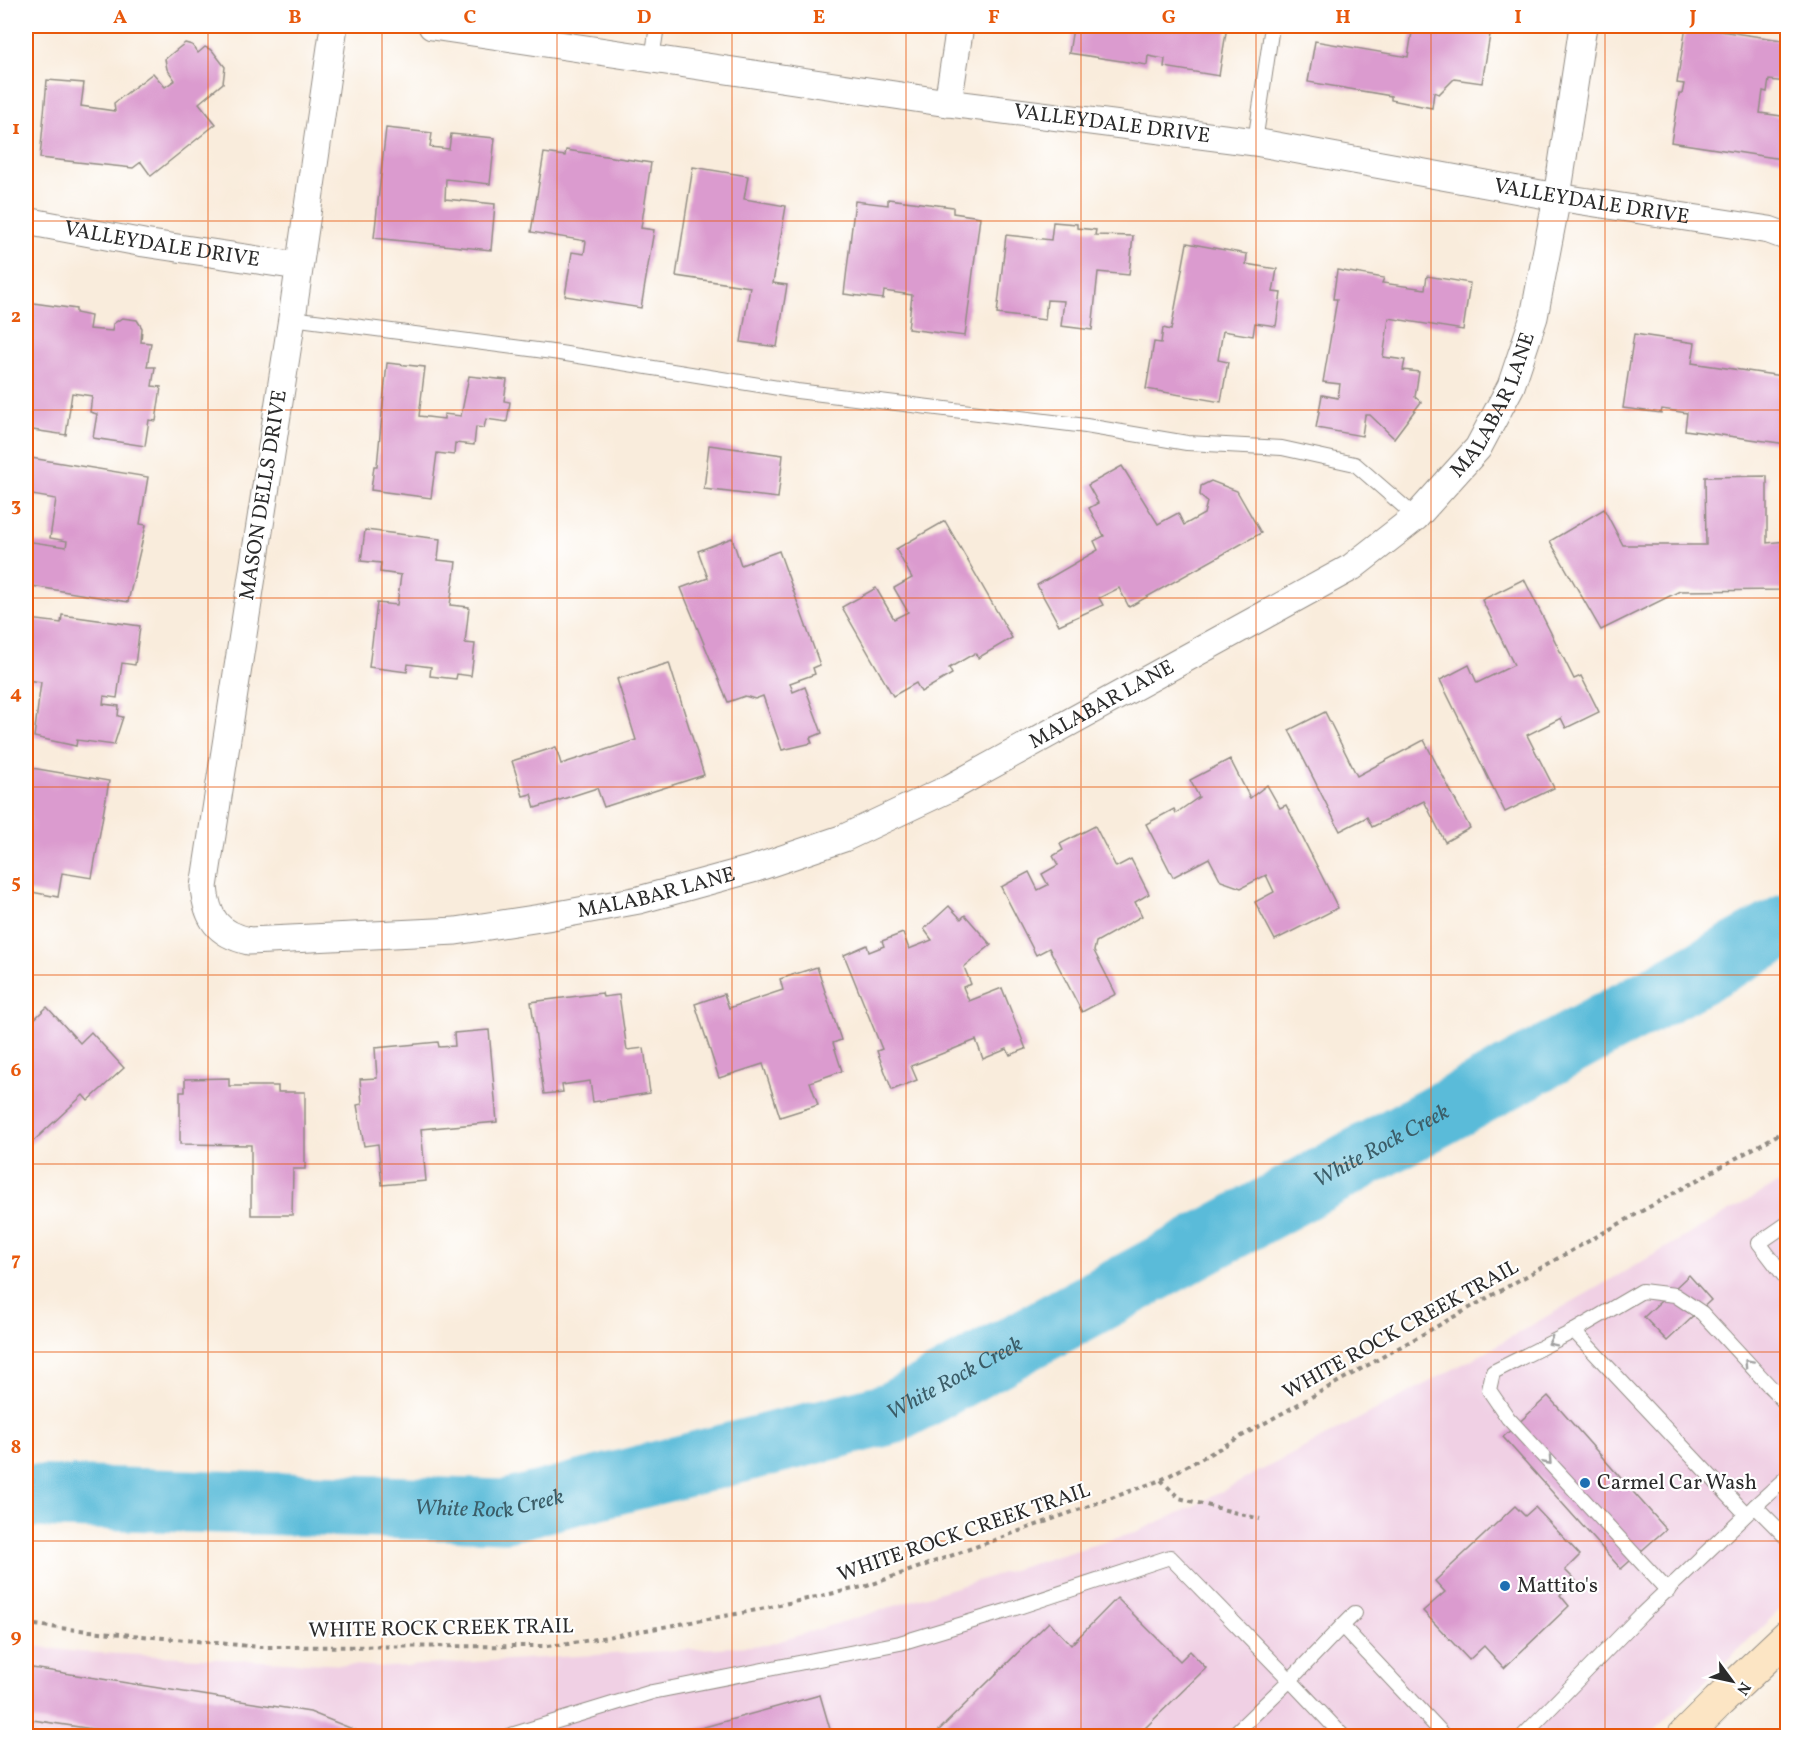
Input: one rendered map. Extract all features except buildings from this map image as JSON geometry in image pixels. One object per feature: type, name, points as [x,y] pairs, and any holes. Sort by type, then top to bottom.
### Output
[{"type":"main road","points":[[1684,1737],[1788,1636]]},
{"type":"street","name":"MASON DELLS DRIVE","points":[[249,941],[224,932],[213,920],[206,904],[204,887],[292,318],[334,26]]},
{"type":"street","name":"VALLEYDALE DRIVE","points":[[432,26],[948,103],[1255,142],[1557,197],[1769,230],[1788,237]]},
{"type":"street","points":[[948,103],[960,26]]},
{"type":"street","name":"MALABAR LANE","points":[[249,941],[456,931],[639,900],[756,868],[844,838],[950,788],[1352,567],[1416,517],[1478,448],[1511,387],[1534,317],[1557,197],[1583,26]]},
{"type":"street","name":"VALLEYDALE DRIVE","points":[[26,221],[144,243],[298,266]]},
{"type":"lane","points":[[652,59],[657,26]]},
{"type":"lane","points":[[1255,142],[1272,26]]},
{"type":"lane","points":[[292,318],[560,353],[797,391],[1074,425],[1187,443],[1282,448],[1354,464],[1416,517]]},
{"type":"lane","points":[[1788,1223],[1759,1244],[1788,1281]]},
{"type":"lane","points":[[1668,1591],[1508,1418],[1490,1390],[1493,1372],[1574,1331],[1642,1291],[1675,1295],[1702,1313],[1788,1406]]},
{"type":"lane","points":[[1574,1331],[1751,1510],[1788,1539]]},
{"type":"lane","points":[[1523,1737],[1641,1615],[1788,1476]]},
{"type":"lane","points":[[508,1737],[652,1692],[900,1643],[1170,1557],[1290,1680],[1339,1735]]},
{"type":"lane","points":[[1232,1737],[1355,1613]]},
{"type":"lane","points":[[1342,1626],[1445,1737]]},
{"type":"path","name":"WHITE ROCK CREEK TRAIL","points":[[26,1623],[260,1647],[546,1646],[747,1612],[867,1586],[1161,1480],[1788,1129]]},
{"type":"path","points":[[1161,1480],[1179,1498],[1260,1519]]},
{"type":"shaded area","points":[[1787,1178],[1787,1603],[1648,1736],[26,1736],[26,1645],[79,1652],[389,1667],[767,1645],[1133,1533],[1194,1506],[1478,1356]]},
{"type":"waterway","name":"White Rock Creek","points":[[26,1496],[506,1511],[892,1413],[1788,925]]},
{"type":"place","name":"Carmel Car Wash","points":[[1585,1483]]},
{"type":"place","name":"Mattito's","points":[[1505,1586]]}]
